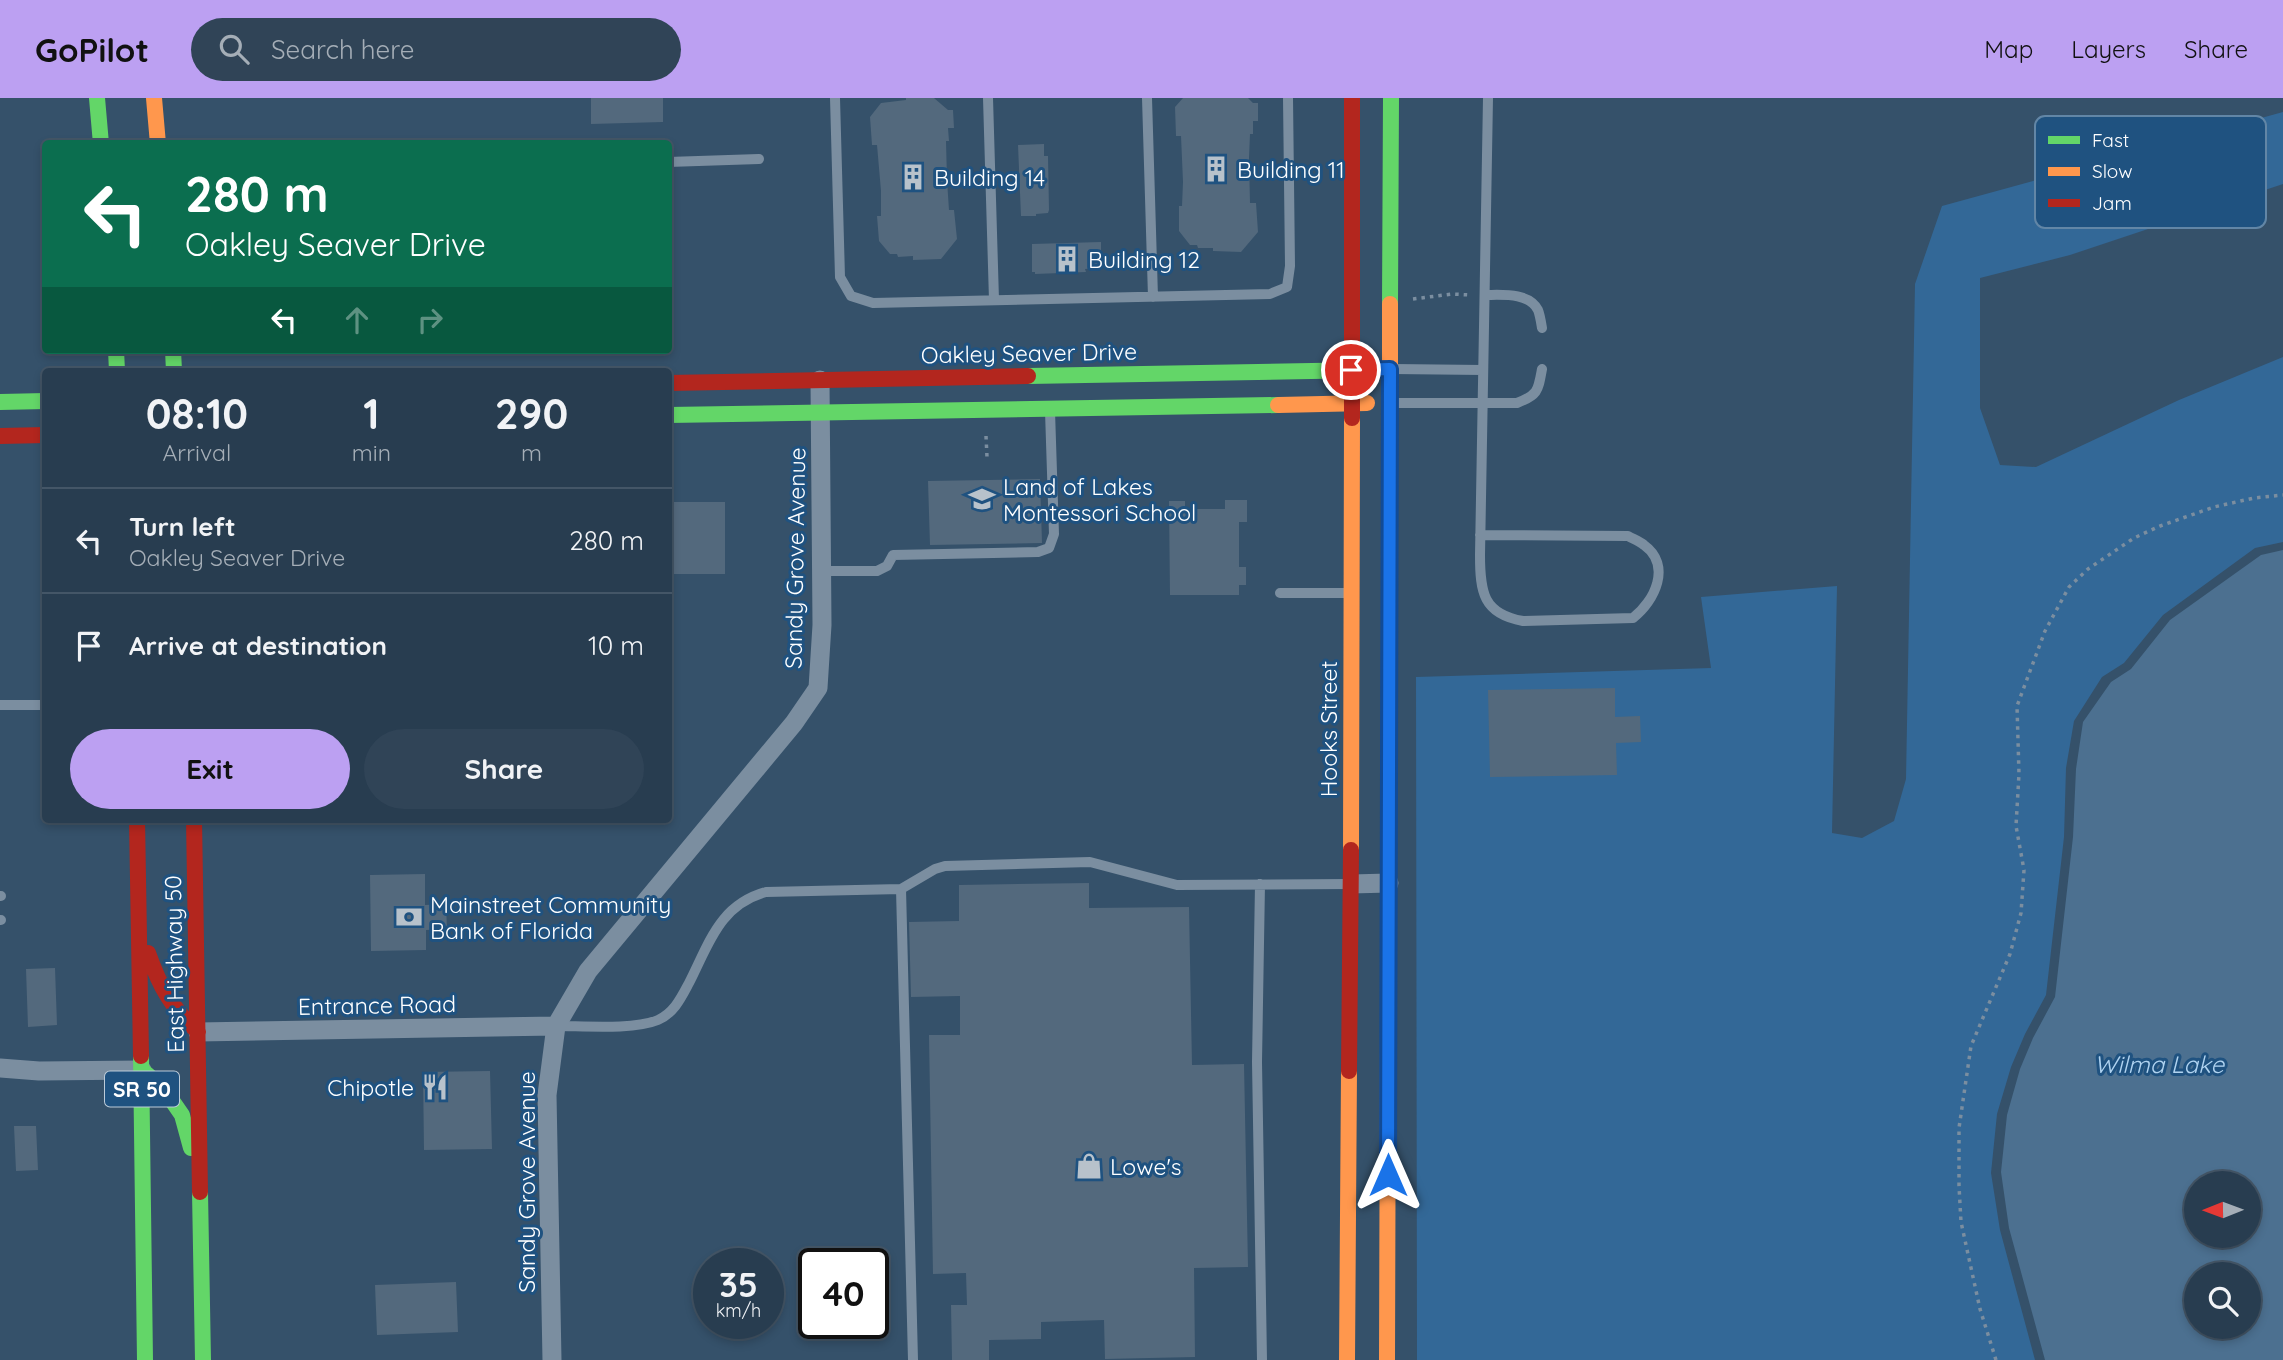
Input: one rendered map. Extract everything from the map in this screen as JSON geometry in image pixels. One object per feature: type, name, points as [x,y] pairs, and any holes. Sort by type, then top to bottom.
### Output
[{"type":"main road","points":[[97,98],[101,140]]},
{"type":"main road","points":[[154,98],[158,140]]},
{"type":"main road","name":"Hooks Street","points":[[1346,1360],[1352,98]]},
{"type":"main road","points":[[1387,1360],[1391,98]]},
{"type":"main road","name":"Oakley Seaver Drive","points":[[672,383],[1390,369]]},
{"type":"main road","points":[[0,402],[42,401]]},
{"type":"main road","points":[[672,415],[1390,403]]},
{"type":"main road","points":[[0,436],[42,435]]},
{"type":"main road","name":"East Highway 50","points":[[137,823],[145,1360]]},
{"type":"main road","name":"East Highway 50","points":[[194,823],[203,1360]]},
{"type":"main road","points":[[140,930],[159,987],[175,1012],[198,1032]]},
{"type":"main road","points":[[142,1070],[164,1089],[182,1115],[201,1185]]},
{"type":"street","points":[[1050,376],[1050,408]]},
{"type":"street","name":"Sandy Grove Avenue","points":[[552,1360],[547,1095],[556,1026],[589,971],[794,723],[818,688],[822,625],[820,380]]},
{"type":"street","points":[[1350,884],[1389,883]]},
{"type":"street","name":"Entrance Road","points":[[198,1032],[556,1026]]},
{"type":"street","points":[[0,1068],[39,1071],[142,1070]]},
{"type":"lane","points":[[835,98],[840,277],[851,296],[873,303],[1270,294],[1287,287],[1290,266],[1288,98]]},
{"type":"lane","points":[[988,98],[994,300]]},
{"type":"lane","points":[[1147,98],[1153,297]]},
{"type":"lane","points":[[1480,535],[1628,536],[1646,546],[1658,565],[1653,598],[1644,610],[1633,618],[1523,621],[1496,613],[1485,597],[1480,578],[1480,535],[1488,98]]},
{"type":"lane","points":[[672,162],[759,159]]},
{"type":"lane","points":[[1485,295],[1514,295],[1527,300],[1538,308],[1542,328]]},
{"type":"lane","points":[[1390,369],[1483,370]]},
{"type":"lane","points":[[1390,403],[1517,403],[1532,397],[1539,389],[1542,369]]},
{"type":"lane","points":[[822,571],[877,571],[887,566],[893,555],[1044,551],[1053,542],[1054,534],[1050,408]]},
{"type":"lane","points":[[1280,593],[1350,593]]},
{"type":"lane","points":[[0,705],[42,705]]},
{"type":"lane","points":[[556,1026],[634,1025],[659,1019],[667,1014],[680,1002],[719,923],[729,912],[752,896],[766,892],[901,889],[934,869],[945,866],[1090,862],[1177,885],[1350,884]]},
{"type":"lane","points":[[1259,884],[1257,1062],[1262,1360]]},
{"type":"lane","points":[[901,889],[914,1360]]},
{"type":"path","points":[[1410,300],[1452,294],[1470,295]]},
{"type":"path","points":[[986,436],[987,457]]},
{"type":"path","points":[[1996,1360],[1980,1309],[1961,1222],[1959,1128],[1971,1046],[2010,954],[2021,913],[2024,870],[2016,826],[2019,774],[2017,706],[2046,631],[2069,587],[2088,569],[2134,538],[2160,526],[2214,507],[2283,495]]},
{"type":"shaded area","points":[[2283,112],[2283,184],[2266,190],[2266,117]]},
{"type":"shaded area","points":[[2035,180],[2035,228],[2151,228],[2070,255],[1980,278],[1980,408],[2000,465],[2036,467],[2179,400],[2283,357],[2283,542],[2255,548],[2163,615],[2124,663],[2102,677],[2074,721],[2066,768],[2064,837],[2046,995],[2011,1067],[1997,1114],[1991,1173],[2000,1230],[2035,1360],[1417,1360],[1416,677],[1711,668],[1701,597],[1837,586],[1832,833],[1862,838],[1894,821],[1906,779],[1915,284],[1942,206]]},
{"type":"water","name":"Wilma Lake","points":[[2283,550],[2283,1360],[2045,1360],[2009,1228],[2001,1172],[2007,1115],[2020,1069],[2055,997],[2073,837],[2076,769],[2083,722],[2111,682],[2131,669],[2170,620],[2261,555]]},
{"type":"building","points":[[591,98],[663,98],[663,122],[591,124]]},
{"type":"building","name":"Building 14","points":[[906,98],[934,98],[948,110],[953,110],[954,128],[948,128],[949,141],[946,141],[947,180],[949,210],[954,210],[957,239],[941,259],[913,260],[913,256],[898,257],[897,254],[890,254],[879,241],[877,216],[881,216],[881,191],[877,145],[872,145],[870,117],[881,103]]},
{"type":"building","name":"Building 11","points":[[1183,98],[1248,98],[1253,103],[1258,103],[1258,121],[1253,121],[1249,158],[1250,203],[1256,203],[1258,232],[1241,252],[1198,248],[1197,245],[1190,245],[1179,231],[1183,182],[1181,136],[1176,136],[1175,107]]},
{"type":"building","points":[[1044,144],[1044,156],[1048,156],[1049,210],[1048,213],[1036,216],[1021,216],[1018,145]]},
{"type":"building","name":"Building 12","points":[[1101,242],[1101,268],[1085,269],[1086,272],[1032,272],[1032,244]]},
{"type":"building","points":[[1040,479],[1042,543],[930,545],[928,481]]},
{"type":"building","points":[[1225,500],[1247,500],[1247,522],[1239,522],[1239,567],[1246,567],[1246,585],[1239,585],[1239,595],[1170,595],[1169,501],[1185,501],[1185,509],[1225,509]]},
{"type":"building","points":[[672,502],[725,502],[725,574],[672,574]]},
{"type":"building","points":[[1615,688],[1615,717],[1640,716],[1641,742],[1616,743],[1617,775],[1490,777],[1488,690]]},
{"type":"building","name":"Mainstreet Community Bank of Florida","points":[[425,874],[425,905],[446,904],[447,929],[426,930],[426,950],[371,951],[370,875]]},
{"type":"building","name":"Lowe's","points":[[1089,883],[1089,908],[1189,907],[1192,1065],[1244,1064],[1248,1267],[1194,1268],[1195,1357],[1105,1359],[1104,1320],[1041,1322],[1041,1339],[989,1340],[989,1360],[952,1360],[951,1305],[967,1305],[966,1273],[933,1274],[929,1035],[960,1035],[960,996],[911,997],[909,922],[959,921],[959,885]]},
{"type":"building","points":[[55,968],[57,1025],[28,1027],[26,969]]},
{"type":"building","points":[[490,1071],[492,1149],[424,1150],[423,1072]]},
{"type":"building","points":[[14,1126],[36,1126],[38,1170],[16,1171]]},
{"type":"building","points":[[456,1282],[458,1332],[377,1335],[375,1285]]},
{"type":"traffic: fast","points":[[97,98],[101,140]]},
{"type":"traffic: fast","points":[[1390,304],[1391,98]]},
{"type":"traffic: fast","points":[[116,354],[117,368]]},
{"type":"traffic: fast","points":[[173,354],[174,368]]},
{"type":"traffic: fast","points":[[1028,376],[1367,370]]},
{"type":"traffic: fast","points":[[0,402],[42,401]]},
{"type":"traffic: fast","points":[[672,415],[1278,405]]},
{"type":"traffic: fast","points":[[1388,1033],[1390,567]]},
{"type":"traffic: fast","points":[[141,1056],[145,1360]]},
{"type":"traffic: fast","points":[[142,1070],[164,1089],[182,1115],[191,1148]]},
{"type":"traffic: fast","points":[[200,1192],[203,1360]]},
{"type":"traffic: slow","points":[[154,98],[158,140]]},
{"type":"traffic: slow","points":[[1390,304],[1390,567]]},
{"type":"traffic: slow","points":[[1278,405],[1367,403]]},
{"type":"traffic: slow","points":[[1351,850],[1352,418]]},
{"type":"traffic: slow","points":[[1387,1360],[1388,1033]]},
{"type":"traffic: slow","points":[[1347,1360],[1349,1071]]},
{"type":"traffic: jam","points":[[1352,98],[1352,418]]},
{"type":"traffic: jam","points":[[672,383],[1028,376]]},
{"type":"traffic: jam","points":[[0,436],[42,435]]},
{"type":"traffic: jam","points":[[137,823],[141,1056]]},
{"type":"traffic: jam","points":[[194,823],[200,1192]]},
{"type":"traffic: jam","points":[[1349,1071],[1351,850]]},
{"type":"traffic: jam","points":[[148,953],[167,996],[198,1032]]},
{"type":"place","name":"Building 11","points":[[1216,169]]},
{"type":"place","name":"Building 14","points":[[913,177]]},
{"type":"place","name":"Building 12","points":[[1067,259]]},
{"type":"place","name":"Land of Lakes Montessori School","points":[[982,499]]},
{"type":"place","name":"Mainstreet Community Bank of Florida","points":[[409,917]]},
{"type":"place","name":"Chipotle","points":[[435,1087]]},
{"type":"place","name":"Lowe's","points":[[1089,1166]]},
{"type":"route","points":[[1351,370],[1390,369],[1388,1175]]}]
